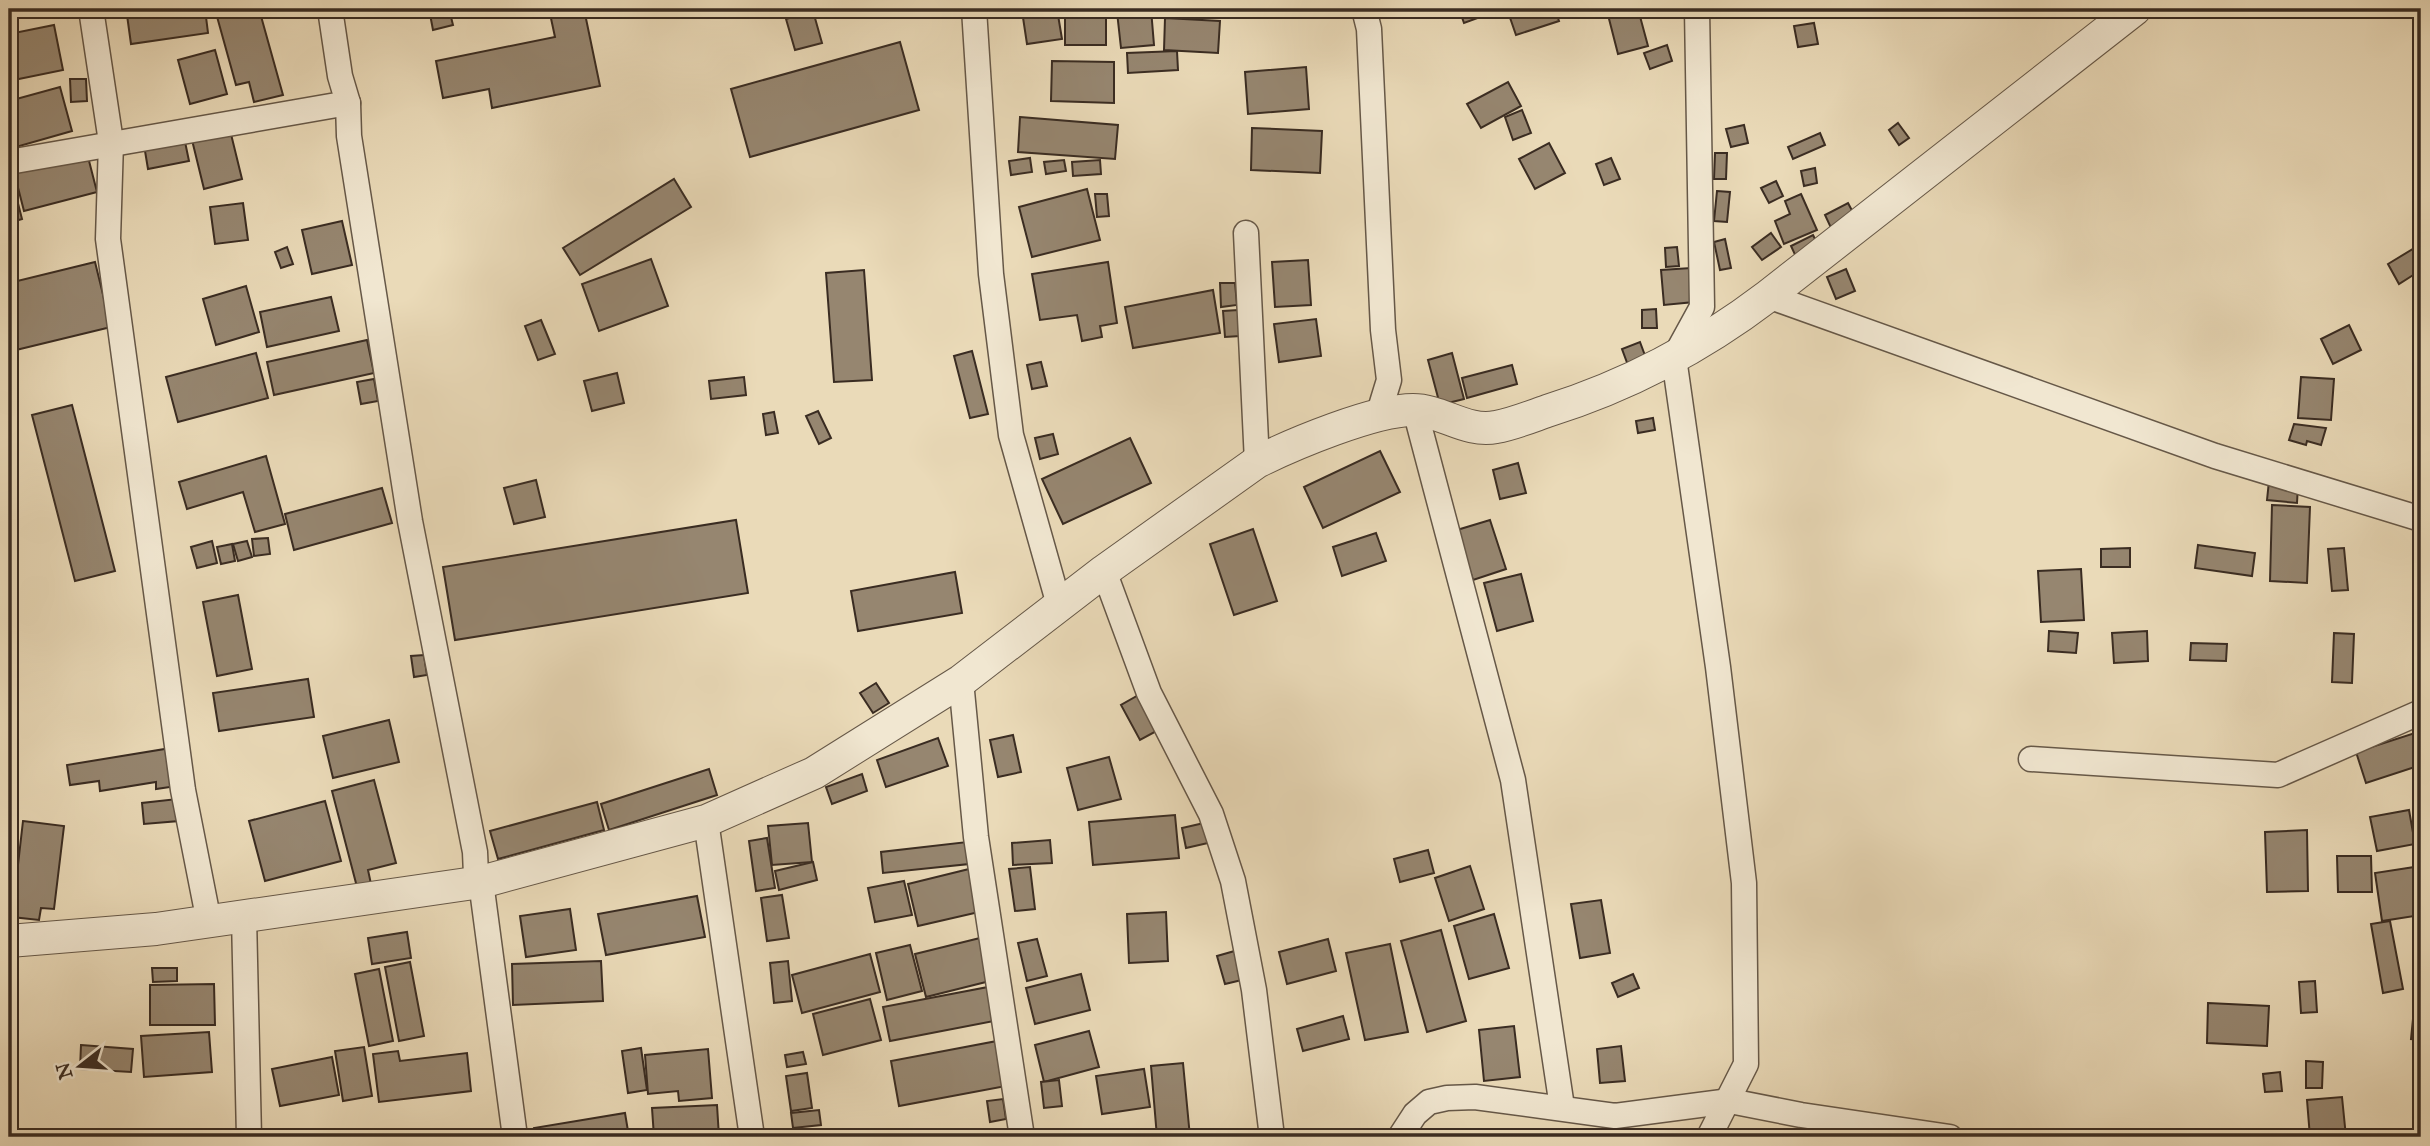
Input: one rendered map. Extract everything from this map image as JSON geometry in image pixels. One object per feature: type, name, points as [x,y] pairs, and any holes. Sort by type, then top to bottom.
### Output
[{"type":"street","points":[[91,9],[111,142],[108,239],[183,790],[209,922]]},
{"type":"street","points":[[330,9],[340,76],[348,103],[349,136],[410,522],[475,852],[476,875],[481,882],[515,1137]]},
{"type":"street","points":[[974,9],[991,274],[1011,435],[1059,605]]},
{"type":"street","points":[[1364,9],[1368,29],[1383,330],[1389,380],[1378,416]]},
{"type":"street","points":[[1697,9],[1702,307],[1674,358],[1718,667],[1744,883],[1746,1064],[1730,1101],[1709,1137]]},
{"type":"street","points":[[9,942],[209,922],[481,882],[706,821],[814,773],[961,681],[1104,571],[1257,462],[1378,416],[1415,410],[1468,427],[1495,428],[1592,397],[1674,358],[1725,329],[2135,9]]},
{"type":"street","points":[[9,162],[111,142],[348,103]]},
{"type":"street","points":[[1246,233],[1257,462]]},
{"type":"street","points":[[1768,296],[2215,456],[2421,521]]},
{"type":"street","points":[[1415,410],[1513,780],[1562,1107]]},
{"type":"street","points":[[1104,571],[1149,693],[1211,814],[1233,881],[1254,990],[1272,1137]]},
{"type":"street","points":[[961,681],[976,837],[1022,1137]]},
{"type":"street","points":[[2031,760],[2278,775],[2421,712]]},
{"type":"street","points":[[706,821],[752,1137]]},
{"type":"street","points":[[244,917],[249,1137]]},
{"type":"street","points":[[1400,1137],[1415,1114],[1429,1102],[1447,1098],[1562,1107],[1615,1116],[1730,1101],[1801,1115],[1950,1137]]},
{"type":"building","points":[[171,9],[205,9],[208,33],[131,44],[127,15]]},
{"type":"building","points":[[231,9],[259,9],[283,95],[254,102],[249,82],[236,85],[216,13]]},
{"type":"building","points":[[429,9],[449,9],[453,25],[433,30]]},
{"type":"building","points":[[549,9],[584,9],[600,86],[492,108],[489,89],[443,98],[436,61],[555,37]]},
{"type":"building","points":[[1057,9],[1062,39],[1027,44],[1022,11]]},
{"type":"building","points":[[1065,9],[1106,9],[1106,45],[1065,45]]},
{"type":"building","points":[[1151,9],[1154,45],[1121,48],[1117,12]]},
{"type":"building","points":[[1459,9],[1502,9],[1464,23]]},
{"type":"building","points":[[1507,9],[1555,9],[1559,21],[1516,35]]},
{"type":"building","points":[[1638,9],[1648,46],[1618,54],[1607,11]]},
{"type":"building","points":[[813,11],[822,43],[795,50],[786,19]]},
{"type":"building","points":[[1165,18],[1220,21],[1218,53],[1164,50]]},
{"type":"building","points":[[1814,23],[1818,44],[1798,47],[1794,26]]},
{"type":"building","points":[[54,25],[63,70],[9,81],[9,34]]},
{"type":"building","points":[[900,42],[919,110],[750,157],[731,89]]},
{"type":"building","points":[[1667,45],[1672,61],[1650,69],[1644,53]]},
{"type":"building","points":[[215,50],[227,94],[190,104],[178,60]]},
{"type":"building","points":[[1177,51],[1178,70],[1128,73],[1127,53]]},
{"type":"building","points":[[1052,61],[1114,62],[1114,103],[1051,101]]},
{"type":"building","points":[[1306,67],[1309,109],[1248,114],[1245,72]]},
{"type":"building","points":[[70,79],[86,79],[87,101],[71,102]]},
{"type":"building","points":[[1508,82],[1521,106],[1481,128],[1467,104]]},
{"type":"building","points":[[60,87],[72,131],[9,149],[9,101]]},
{"type":"building","points":[[1522,110],[1531,133],[1513,140],[1505,117]]},
{"type":"building","points":[[1020,117],[1118,125],[1115,159],[1018,152]]},
{"type":"building","points":[[1898,123],[1909,138],[1899,145],[1889,130]]},
{"type":"building","points":[[1744,125],[1748,143],[1731,147],[1726,129]]},
{"type":"building","points":[[1252,128],[1322,131],[1320,173],[1251,170]]},
{"type":"building","points":[[230,130],[242,179],[204,189],[192,140]]},
{"type":"building","points":[[1820,133],[1825,145],[1793,159],[1788,147]]},
{"type":"building","points":[[184,137],[189,161],[148,169],[144,145]]},
{"type":"building","points":[[1549,143],[1565,173],[1535,189],[1519,159]]},
{"type":"building","points":[[87,153],[97,192],[24,211],[14,172]]},
{"type":"building","points":[[1715,153],[1727,153],[1726,179],[1714,179]]},
{"type":"building","points":[[1030,158],[1032,172],[1011,175],[1009,161]]},
{"type":"building","points":[[1611,158],[1620,179],[1604,185],[1596,164]]},
{"type":"building","points":[[1064,160],[1066,171],[1046,174],[1044,162]]},
{"type":"building","points":[[1100,160],[1101,174],[1073,176],[1072,162]]},
{"type":"building","points":[[9,168],[22,219],[9,223]]},
{"type":"building","points":[[1815,168],[1817,183],[1804,186],[1801,171]]},
{"type":"building","points":[[674,179],[691,207],[580,275],[563,248]]},
{"type":"building","points":[[1776,181],[1783,196],[1769,203],[1761,188]]},
{"type":"building","points":[[1087,189],[1100,240],[1032,257],[1019,207]]},
{"type":"building","points":[[1717,191],[1730,192],[1727,222],[1714,221]]},
{"type":"building","points":[[1095,194],[1107,194],[1109,216],[1097,217]]},
{"type":"building","points":[[1801,194],[1817,230],[1784,244],[1775,221],[1790,214],[1785,201]]},
{"type":"building","points":[[243,203],[248,240],[215,244],[210,207]]},
{"type":"building","points":[[1848,203],[1856,218],[1832,230],[1825,215]]},
{"type":"building","points":[[342,221],[352,265],[312,274],[302,230]]},
{"type":"building","points":[[1771,233],[1781,247],[1762,260],[1752,247]]},
{"type":"building","points":[[1813,235],[1820,249],[1798,261],[1791,246]]},
{"type":"building","points":[[1725,239],[1731,268],[1720,270],[1714,242]]},
{"type":"building","points":[[2421,244],[2421,270],[2399,284],[2388,264]]},
{"type":"building","points":[[287,247],[293,264],[281,268],[275,252]]},
{"type":"building","points":[[1677,247],[1679,266],[1666,267],[1665,248]]},
{"type":"building","points":[[651,259],[668,306],[599,331],[582,284]]},
{"type":"building","points":[[1308,260],[1311,305],[1275,307],[1272,262]]},
{"type":"building","points":[[95,262],[111,327],[16,350],[9,321],[9,283]]},
{"type":"building","points":[[1108,262],[1117,323],[1100,326],[1102,337],[1082,341],[1077,315],[1040,320],[1032,274]]},
{"type":"building","points":[[1691,268],[1694,302],[1664,305],[1661,270]]},
{"type":"building","points":[[1846,269],[1855,291],[1836,299],[1827,277]]},
{"type":"building","points":[[864,270],[872,380],[834,382],[826,273]]},
{"type":"building","points":[[1220,283],[1235,283],[1237,305],[1221,307]]},
{"type":"building","points":[[246,286],[259,332],[216,345],[203,299]]},
{"type":"building","points":[[1213,290],[1220,333],[1133,348],[1125,307]]},
{"type":"building","points":[[331,297],[339,331],[267,347],[260,312]]},
{"type":"building","points":[[1656,309],[1657,328],[1642,328],[1642,310]]},
{"type":"building","points":[[1238,310],[1240,336],[1225,337],[1223,311]]},
{"type":"building","points":[[1316,319],[1321,356],[1279,362],[1274,324]]},
{"type":"building","points":[[541,320],[555,354],[538,360],[525,326]]},
{"type":"building","points":[[2349,325],[2361,350],[2333,364],[2321,339]]},
{"type":"building","points":[[367,340],[374,373],[274,395],[267,362]]},
{"type":"building","points":[[1640,342],[1647,361],[1629,368],[1622,349]]},
{"type":"building","points":[[972,351],[988,414],[970,418],[954,356]]},
{"type":"building","points":[[256,353],[268,398],[178,422],[166,377]]},
{"type":"building","points":[[1452,353],[1464,399],[1440,405],[1428,360]]},
{"type":"building","points":[[1041,362],[1047,386],[1032,389],[1027,365]]},
{"type":"building","points":[[1512,365],[1517,384],[1467,398],[1462,378]]},
{"type":"building","points":[[617,373],[624,403],[592,411],[584,381]]},
{"type":"building","points":[[744,377],[746,395],[711,399],[709,381]]},
{"type":"building","points":[[2301,377],[2334,379],[2331,420],[2298,418]]},
{"type":"building","points":[[374,379],[378,401],[361,404],[357,382]]},
{"type":"building","points":[[72,405],[115,571],[75,581],[32,415]]},
{"type":"building","points":[[818,411],[831,438],[819,444],[806,416]]},
{"type":"building","points":[[774,412],[778,433],[766,435],[763,414]]},
{"type":"building","points":[[1653,418],[1655,430],[1638,433],[1636,421]]},
{"type":"building","points":[[2294,424],[2326,428],[2321,445],[2307,441],[2306,445],[2289,440]]},
{"type":"building","points":[[1053,434],[1058,454],[1040,459],[1035,438]]},
{"type":"building","points":[[1130,438],[1151,483],[1063,524],[1042,479]]},
{"type":"building","points":[[1380,451],[1400,492],[1323,528],[1304,487]]},
{"type":"building","points":[[266,456],[285,524],[255,532],[243,492],[187,509],[179,482]]},
{"type":"building","points":[[1518,463],[1526,493],[1500,499],[1493,470]]},
{"type":"building","points":[[536,480],[545,517],[514,524],[504,488]]},
{"type":"building","points":[[2269,481],[2298,485],[2297,503],[2267,500]]},
{"type":"building","points":[[382,488],[392,523],[294,550],[285,514]]},
{"type":"building","points":[[2272,505],[2310,507],[2307,583],[2270,581]]},
{"type":"building","points":[[736,520],[748,593],[455,640],[443,567]]},
{"type":"building","points":[[1490,520],[1506,569],[1473,580],[1457,530]]},
{"type":"building","points":[[1253,529],[1277,601],[1234,615],[1210,544]]},
{"type":"building","points":[[1376,533],[1386,561],[1342,576],[1333,547]]},
{"type":"building","points":[[268,538],[270,554],[254,556],[252,539]]},
{"type":"building","points":[[212,541],[217,563],[197,568],[191,547]]},
{"type":"building","points":[[247,541],[252,557],[238,561],[233,544]]},
{"type":"building","points":[[232,544],[235,561],[221,564],[217,547]]},
{"type":"building","points":[[2198,545],[2255,553],[2252,576],[2195,568]]},
{"type":"building","points":[[2130,548],[2130,567],[2101,567],[2101,549]]},
{"type":"building","points":[[2344,548],[2348,590],[2332,591],[2328,549]]},
{"type":"building","points":[[2081,569],[2084,620],[2041,622],[2038,571]]},
{"type":"building","points":[[955,572],[962,613],[858,631],[851,591]]},
{"type":"building","points":[[1521,574],[1533,621],[1497,631],[1484,583]]},
{"type":"building","points":[[238,595],[252,669],[217,676],[203,602]]},
{"type":"building","points":[[2049,631],[2078,633],[2076,653],[2048,651]]},
{"type":"building","points":[[2147,631],[2148,661],[2114,663],[2112,633]]},
{"type":"building","points":[[2334,633],[2354,634],[2352,683],[2332,682]]},
{"type":"building","points":[[2191,643],[2227,644],[2226,661],[2190,660]]},
{"type":"building","points":[[424,655],[427,675],[414,677],[411,656]]},
{"type":"building","points":[[308,679],[314,717],[219,731],[213,693]]},
{"type":"building","points":[[876,683],[889,703],[873,713],[860,693]]},
{"type":"building","points":[[1142,693],[1162,728],[1140,740],[1121,705]]},
{"type":"building","points":[[389,720],[399,762],[333,778],[323,736]]},
{"type":"building","points":[[2421,731],[2421,765],[2366,783],[2356,752]]},
{"type":"building","points":[[1013,735],[1021,772],[998,777],[990,740]]},
{"type":"building","points":[[938,738],[948,766],[886,787],[877,760]]},
{"type":"building","points":[[171,748],[177,786],[156,789],[156,782],[100,791],[99,781],[70,785],[67,765]]},
{"type":"building","points":[[1109,757],[1121,799],[1078,810],[1067,768]]},
{"type":"building","points":[[709,769],[717,795],[609,830],[601,804]]},
{"type":"building","points":[[862,774],[867,791],[832,804],[826,787]]},
{"type":"building","points":[[374,780],[396,863],[368,870],[371,884],[357,887],[332,791]]},
{"type":"building","points":[[177,799],[179,821],[144,824],[142,803]]},
{"type":"building","points":[[325,801],[341,861],[265,881],[249,821]]},
{"type":"building","points":[[597,802],[604,830],[498,859],[490,831]]},
{"type":"building","points":[[2409,810],[2415,844],[2377,851],[2370,817]]},
{"type":"building","points":[[1175,815],[1179,858],[1093,865],[1089,822]]},
{"type":"building","points":[[23,821],[64,826],[54,909],[41,908],[39,920],[12,917]]},
{"type":"building","points":[[808,823],[812,862],[772,865],[768,826]]},
{"type":"building","points":[[1204,823],[1208,843],[1186,848],[1182,828]]},
{"type":"building","points":[[2307,830],[2308,891],[2267,892],[2265,832]]},
{"type":"building","points":[[767,838],[775,888],[756,891],[749,841]]},
{"type":"building","points":[[1050,840],[1052,863],[1013,865],[1012,843]]},
{"type":"building","points":[[967,842],[969,864],[883,873],[881,852]]},
{"type":"building","points":[[1428,850],[1434,873],[1400,882],[1394,859]]},
{"type":"building","points":[[2337,856],[2371,856],[2372,892],[2338,892]]},
{"type":"building","points":[[813,862],[817,880],[779,890],[775,871]]},
{"type":"building","points":[[1470,866],[1484,909],[1449,921],[1435,878]]},
{"type":"building","points":[[2421,866],[2421,915],[2382,921],[2375,873]]},
{"type":"building","points":[[1030,867],[1035,909],[1015,911],[1009,869]]},
{"type":"building","points":[[969,869],[979,912],[918,926],[908,884]]},
{"type":"building","points":[[904,881],[912,915],[875,922],[868,888]]},
{"type":"building","points":[[782,895],[789,938],[767,941],[761,898]]},
{"type":"building","points":[[697,896],[705,937],[606,955],[598,914]]},
{"type":"building","points":[[1601,900],[1610,953],[1580,958],[1571,904]]},
{"type":"building","points":[[570,909],[576,950],[526,957],[520,916]]},
{"type":"building","points":[[1166,912],[1168,961],[1129,963],[1127,914]]},
{"type":"building","points":[[1494,914],[1509,968],[1469,979],[1454,926]]},
{"type":"building","points":[[2390,921],[2403,989],[2383,993],[2371,924]]},
{"type":"building","points":[[1441,930],[1466,1021],[1427,1032],[1401,941]]},
{"type":"building","points":[[407,932],[411,958],[372,964],[368,938]]},
{"type":"building","points":[[980,938],[990,981],[926,997],[915,954]]},
{"type":"building","points":[[1037,939],[1047,976],[1027,981],[1018,943]]},
{"type":"building","points":[[1328,939],[1336,971],[1287,984],[1279,952]]},
{"type":"building","points":[[1390,944],[1408,1032],[1365,1040],[1346,953]]},
{"type":"building","points":[[910,945],[922,991],[887,1000],[876,953]]},
{"type":"building","points":[[1238,950],[1246,979],[1225,984],[1217,956]]},
{"type":"building","points":[[870,954],[880,992],[802,1013],[792,975]]},
{"type":"building","points":[[601,961],[603,1001],[513,1005],[512,964]]},
{"type":"building","points":[[788,961],[792,1001],[774,1003],[770,963]]},
{"type":"building","points":[[410,962],[424,1036],[399,1041],[385,967]]},
{"type":"building","points":[[152,968],[177,968],[177,981],[153,982]]},
{"type":"building","points":[[379,969],[393,1041],[369,1046],[355,974]]},
{"type":"building","points":[[1081,974],[1090,1010],[1035,1024],[1026,988]]},
{"type":"building","points":[[1633,974],[1639,988],[1618,997],[1612,983]]},
{"type":"building","points":[[2315,981],[2317,1012],[2301,1013],[2299,982]]},
{"type":"building","points":[[214,984],[215,1025],[150,1025],[150,985]]},
{"type":"building","points":[[988,987],[994,1021],[890,1041],[883,1007]]},
{"type":"building","points":[[870,999],[881,1040],[823,1055],[813,1014]]},
{"type":"building","points":[[2208,1003],[2269,1006],[2267,1046],[2207,1043]]},
{"type":"building","points":[[2414,1009],[2421,1010],[2421,1040],[2411,1039]]},
{"type":"building","points":[[1343,1016],[1349,1039],[1303,1051],[1297,1029]]},
{"type":"building","points":[[1514,1026],[1520,1077],[1484,1081],[1479,1030]]},
{"type":"building","points":[[1089,1031],[1099,1067],[1044,1082],[1035,1045]]},
{"type":"building","points":[[209,1032],[212,1072],[144,1077],[141,1036]]},
{"type":"building","points":[[997,1041],[1006,1086],[899,1106],[891,1061]]},
{"type":"building","points":[[81,1045],[133,1049],[131,1072],[80,1069]]},
{"type":"building","points":[[1621,1046],[1625,1081],[1600,1083],[1597,1049]]},
{"type":"building","points":[[364,1047],[372,1096],[343,1101],[335,1051]]},
{"type":"building","points":[[641,1048],[647,1090],[628,1093],[622,1051]]},
{"type":"building","points":[[708,1049],[712,1098],[679,1101],[678,1091],[648,1094],[645,1055]]},
{"type":"building","points":[[398,1051],[400,1061],[467,1053],[471,1091],[379,1102],[373,1054]]},
{"type":"building","points":[[803,1052],[806,1064],[787,1067],[785,1055]]},
{"type":"building","points":[[332,1057],[339,1095],[280,1106],[272,1069]]},
{"type":"building","points":[[2306,1061],[2323,1062],[2322,1088],[2306,1088]]},
{"type":"building","points":[[1183,1063],[1190,1137],[1157,1137],[1151,1066]]},
{"type":"building","points":[[1144,1069],[1150,1107],[1102,1114],[1096,1076]]},
{"type":"building","points":[[2280,1072],[2282,1091],[2265,1092],[2263,1074]]},
{"type":"building","points":[[807,1073],[812,1108],[791,1111],[786,1076]]},
{"type":"building","points":[[1059,1080],[1062,1106],[1044,1108],[1041,1082]]},
{"type":"building","points":[[2342,1097],[2346,1137],[2310,1137],[2307,1100]]},
{"type":"building","points":[[1003,1099],[1006,1119],[990,1122],[987,1101]]},
{"type":"building","points":[[717,1105],[719,1137],[654,1137],[652,1108]]},
{"type":"building","points":[[819,1110],[821,1125],[793,1128],[791,1113]]},
{"type":"building","points":[[625,1113],[629,1137],[535,1137],[534,1128]]}]
